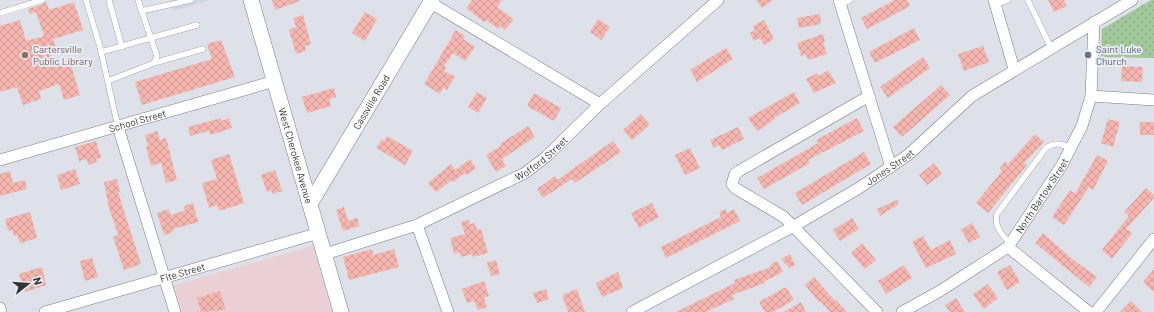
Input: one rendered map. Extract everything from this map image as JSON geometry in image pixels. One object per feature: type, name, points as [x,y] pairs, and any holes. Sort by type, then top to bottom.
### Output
[{"type":"main road","name":"West Cherokee Avenue","points":[[252,0],[341,312]]},
{"type":"main road","name":"Cassville Road","points":[[310,204],[432,1]]},
{"type":"main road","points":[[301,171],[315,174],[332,169]]},
{"type":"street","name":"Wofford Street","points":[[325,254],[417,224],[525,173],[547,156],[600,104],[718,0]]},
{"type":"street","name":"Jones Street","points":[[632,312],[650,308],[794,226],[891,167],[917,147],[972,96],[1132,0]]},
{"type":"street","points":[[432,1],[600,104]]},
{"type":"street","points":[[843,2],[869,96],[891,167]]},
{"type":"street","points":[[994,3],[1014,70]]},
{"type":"street","name":"North Bartow Street","points":[[902,312],[940,291],[1010,245],[1072,149],[1082,126],[1091,96],[1094,22]]},
{"type":"street","name":"School Street","points":[[0,160],[275,81]]},
{"type":"street","points":[[869,96],[735,174],[732,184],[735,188],[778,213],[794,226],[877,312]]},
{"type":"street","points":[[1091,96],[1154,100]]},
{"type":"street","points":[[118,127],[175,312]]},
{"type":"street","points":[[417,224],[448,312]]},
{"type":"street","name":"Fite Street","points":[[45,312],[319,233]]},
{"type":"street","points":[[1096,312],[1154,239]]},
{"type":"street","points":[[1010,245],[1088,312]]},
{"type":"street","points":[[0,308],[1,312]]},
{"type":"lane","points":[[0,13],[42,0]]},
{"type":"lane","points":[[86,0],[101,52],[118,127]]},
{"type":"lane","points":[[109,0],[122,47]]},
{"type":"lane","points":[[138,0],[157,56],[154,63]]},
{"type":"lane","points":[[142,11],[191,0]]},
{"type":"lane","points":[[994,3],[1008,0]]},
{"type":"lane","points":[[1028,0],[1051,48]]},
{"type":"lane","points":[[101,52],[197,25]]},
{"type":"lane","points":[[108,81],[154,63],[203,49]]},
{"type":"lane","points":[[1010,245],[998,228],[996,219],[997,214],[1046,148],[1054,144],[1059,144],[1072,149]]},
{"type":"shaded area","points":[[170,0],[210,0],[173,11]]},
{"type":"shaded area","points":[[313,246],[332,312],[182,312],[174,285]]},
{"type":"green space","points":[[1151,0],[1154,0],[1154,58],[1101,57],[1102,29]]},
{"type":"building","points":[[272,0],[300,0],[300,1],[275,10]]},
{"type":"building","points":[[472,0],[502,0],[497,7],[514,19],[505,30],[500,26],[498,29],[486,20],[484,22],[466,8]]},
{"type":"building","points":[[756,0],[773,0],[762,8]]},
{"type":"building","points":[[895,0],[907,0],[910,6],[867,29],[861,18]]},
{"type":"building","points":[[1048,0],[1064,0],[1067,6],[1054,12]]},
{"type":"building","name":"Cartersville Public Library","points":[[46,1],[49,10],[74,2],[83,30],[53,39],[56,46],[49,48],[54,67],[70,62],[80,95],[64,100],[59,84],[39,91],[41,99],[23,105],[17,87],[0,92],[0,26],[20,20],[26,41],[44,36],[36,12],[30,14],[28,9],[43,4]]},
{"type":"building","points":[[365,12],[377,19],[365,41],[352,33]]},
{"type":"building","points":[[820,14],[821,24],[799,28],[797,18]]},
{"type":"building","points":[[303,15],[311,44],[305,46],[306,51],[296,54],[289,30],[296,27],[293,18]]},
{"type":"building","points":[[598,19],[610,27],[601,40],[590,32]]},
{"type":"building","points":[[764,20],[774,39],[764,45],[760,38],[754,41],[750,33],[755,30],[753,26]]},
{"type":"building","points":[[914,28],[920,40],[875,63],[869,52]]},
{"type":"building","points":[[456,30],[465,36],[463,39],[475,47],[465,61],[453,53],[444,66],[446,67],[444,71],[455,77],[447,90],[443,88],[440,94],[424,84]]},
{"type":"building","points":[[823,34],[825,42],[823,43],[827,54],[808,60],[806,54],[801,56],[797,43]]},
{"type":"building","points":[[221,40],[235,77],[142,105],[135,82],[212,59],[207,44]]},
{"type":"building","points":[[983,46],[989,62],[964,71],[958,54]]},
{"type":"building","points":[[726,48],[733,59],[697,82],[690,70]]},
{"type":"building","points":[[923,57],[930,68],[888,98],[880,87]]},
{"type":"building","points":[[1122,66],[1143,67],[1142,82],[1121,81]]},
{"type":"building","points":[[828,70],[836,83],[814,93],[806,79],[817,73],[819,76]]},
{"type":"building","points":[[941,85],[950,95],[902,137],[893,127]]},
{"type":"building","points":[[334,88],[336,97],[329,99],[331,106],[307,113],[302,97]]},
{"type":"building","points":[[477,92],[487,98],[478,113],[468,107]]},
{"type":"building","points":[[794,92],[800,103],[774,118],[775,119],[757,131],[748,118]]},
{"type":"building","points":[[534,93],[561,108],[554,121],[527,106]]},
{"type":"building","points":[[641,114],[650,125],[632,140],[623,130]]},
{"type":"building","points":[[221,118],[222,121],[229,118],[232,128],[210,135],[209,131],[190,136],[188,127]]},
{"type":"building","points":[[857,118],[864,131],[808,160],[810,163],[764,189],[757,178],[818,143],[816,140]]},
{"type":"building","points":[[1108,119],[1120,122],[1113,147],[1101,143]]},
{"type":"building","points":[[1140,122],[1154,122],[1154,135],[1140,135]]},
{"type":"building","points":[[528,126],[535,137],[502,159],[506,166],[496,172],[486,155]]},
{"type":"building","points":[[738,127],[744,139],[722,150],[719,145],[714,148],[710,140]]},
{"type":"building","points":[[157,131],[160,140],[166,138],[177,180],[166,183],[161,163],[151,166],[146,147],[148,146],[145,135]]},
{"type":"building","points":[[1035,134],[1044,142],[1024,163],[1027,165],[988,213],[976,203],[1002,171],[1000,168],[1005,162],[1008,164]]},
{"type":"building","points":[[387,136],[413,151],[405,165],[376,148],[382,139],[384,141]]},
{"type":"building","points":[[96,141],[101,158],[96,159],[97,162],[88,165],[87,159],[79,161],[75,147]]},
{"type":"building","points":[[613,141],[621,152],[575,183],[572,179],[543,198],[537,189],[555,176],[557,180]]},
{"type":"building","points":[[690,148],[700,168],[685,175],[675,155]]},
{"type":"building","points":[[864,152],[871,164],[802,205],[795,193]]},
{"type":"building","points":[[229,154],[244,203],[219,211],[217,205],[209,208],[202,183],[217,179],[211,160]]},
{"type":"building","points":[[1097,155],[1108,161],[1093,190],[1089,187],[1064,225],[1052,217],[1070,190],[1075,194]]},
{"type":"building","points":[[470,159],[476,168],[467,175],[465,173],[453,182],[452,180],[436,192],[428,183],[451,164],[455,170]]},
{"type":"building","points":[[934,163],[942,174],[927,185],[919,175]]},
{"type":"building","points":[[75,169],[80,184],[61,190],[57,175]]},
{"type":"building","points":[[275,170],[282,191],[273,194],[271,190],[267,192],[261,175]]},
{"type":"building","points":[[10,171],[13,183],[25,180],[27,189],[0,196],[0,174]]},
{"type":"building","points":[[117,179],[120,192],[118,192],[141,264],[124,270],[113,237],[118,235],[109,208],[104,182]]},
{"type":"building","points":[[1146,188],[1154,195],[1154,198],[1126,229],[1132,233],[1112,259],[1102,250],[1129,216],[1124,212]]},
{"type":"building","points":[[897,200],[899,204],[880,216],[877,209]]},
{"type":"building","points":[[193,203],[198,222],[173,229],[173,232],[164,235],[157,213],[169,209],[171,215],[185,210],[184,206]]},
{"type":"building","points":[[652,203],[659,217],[639,228],[631,213]]},
{"type":"building","points":[[344,207],[348,221],[357,218],[359,226],[343,231],[336,210]]},
{"type":"building","points":[[726,209],[727,213],[734,209],[740,221],[666,258],[661,247],[721,217],[719,212]]},
{"type":"building","points":[[30,212],[37,238],[20,243],[17,235],[14,236],[12,230],[8,231],[5,219]]},
{"type":"building","points":[[852,218],[859,229],[840,241],[833,230]]},
{"type":"building","points":[[469,220],[470,224],[475,223],[477,230],[481,229],[488,253],[473,257],[472,254],[461,257],[460,252],[454,254],[450,238],[465,234],[461,222]]},
{"type":"building","points":[[972,223],[980,237],[969,243],[961,230]]},
{"type":"building","points":[[1043,233],[1071,258],[1097,277],[1089,287],[1035,243]]},
{"type":"building","points":[[923,236],[931,250],[950,240],[956,254],[926,268],[912,242]]},
{"type":"building","points":[[862,243],[876,260],[865,269],[851,253]]},
{"type":"building","points":[[372,249],[373,255],[394,249],[399,267],[349,280],[343,257]]},
{"type":"building","points":[[790,254],[795,265],[789,268],[781,259]]},
{"type":"building","points":[[92,258],[98,277],[85,281],[80,261]]},
{"type":"building","points":[[496,260],[500,274],[491,276],[487,263]]},
{"type":"building","points":[[777,261],[783,272],[765,281],[765,283],[732,295],[734,299],[706,312],[676,312],[735,283],[734,280],[771,267],[770,265]]},
{"type":"building","points":[[904,265],[912,278],[886,294],[878,281]]},
{"type":"building","points":[[1010,265],[1020,282],[1007,290],[997,272]]},
{"type":"building","points":[[42,267],[46,285],[25,292],[19,274]]},
{"type":"building","points":[[1154,269],[1154,292],[1143,282]]},
{"type":"building","points":[[618,272],[623,288],[602,297],[596,283]]},
{"type":"building","points":[[814,277],[847,312],[830,312],[820,301],[819,302],[805,285]]},
{"type":"building","points":[[484,281],[489,296],[484,298],[487,307],[478,310],[474,301],[467,303],[462,289]]},
{"type":"building","points":[[988,284],[998,298],[984,309],[973,294]]},
{"type":"building","points":[[786,287],[794,300],[773,312],[765,312],[759,302]]},
{"type":"building","points":[[546,289],[549,299],[537,303],[533,293]]},
{"type":"building","points":[[577,289],[585,312],[568,312],[562,295]]},
{"type":"building","points":[[220,291],[226,310],[201,312],[197,298]]},
{"type":"building","points":[[956,298],[965,312],[950,312],[945,305]]},
{"type":"building","points":[[1131,301],[1142,312],[1120,312]]},
{"type":"building","points":[[801,302],[806,312],[784,312]]},
{"type":"place","name":"Cartersville Public Library","points":[[25,55]]},
{"type":"place","name":"Saint Luke Church","points":[[1088,55]]}]
